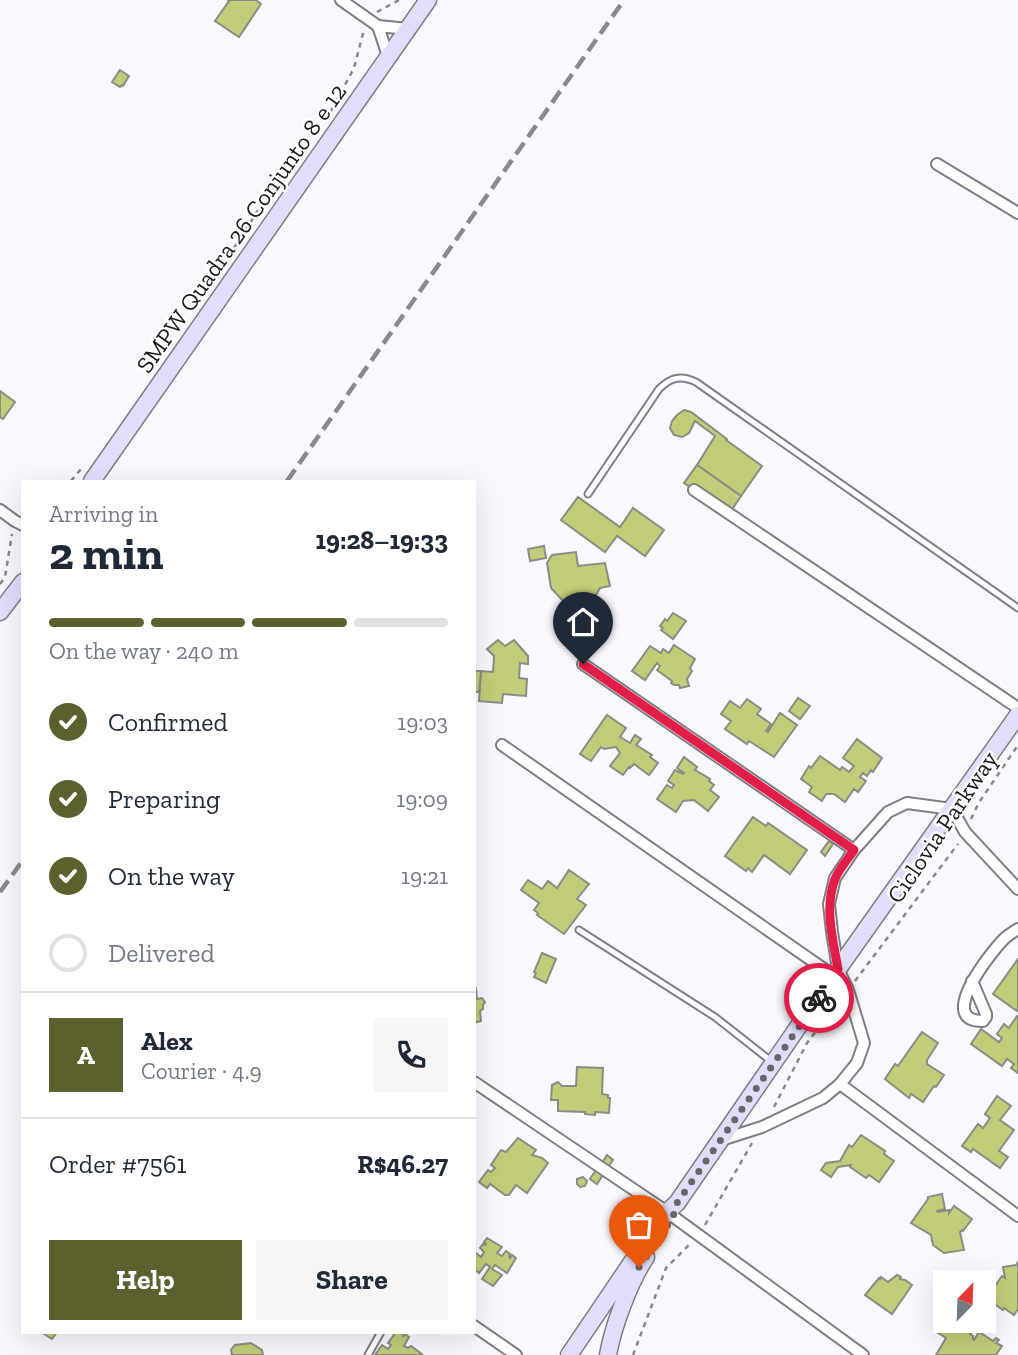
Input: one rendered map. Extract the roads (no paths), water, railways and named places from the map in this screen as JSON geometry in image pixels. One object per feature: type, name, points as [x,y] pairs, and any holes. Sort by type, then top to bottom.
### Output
[{"type":"main road","name":"SMPW Quadra 26 Conjunto 8 e 12","points":[[87,475],[308,174],[428,0]]},
{"type":"main road","points":[[0,612],[21,585]]},
{"type":"main road","points":[[569,1355],[618,1281],[672,1211],[836,972],[1018,715]]},
{"type":"main road","points":[[608,1355],[610,1342],[639,1267],[672,1211]]},
{"type":"street","points":[[341,0],[378,26],[408,29]]},
{"type":"street","points":[[378,26],[388,56]]},
{"type":"street","points":[[937,164],[1018,213]]},
{"type":"street","points":[[694,490],[1018,708]]},
{"type":"street","points":[[0,510],[20,525]]},
{"type":"street","points":[[583,664],[854,850]]},
{"type":"street","points":[[502,745],[836,972],[849,990],[864,1043],[857,1063],[840,1084],[823,1098],[762,1126],[721,1140]]},
{"type":"street","points":[[836,972],[829,904],[835,878],[854,850],[888,812],[907,803],[952,809],[965,832],[1017,888]]},
{"type":"street","points":[[972,981],[1000,943],[1018,929]]},
{"type":"street","points":[[476,1083],[672,1211],[698,1235],[863,1355]]},
{"type":"street","points":[[840,1084],[1018,1216]]},
{"type":"street","points":[[476,1327],[516,1355]]},
{"type":"lane","points":[[588,494],[659,389],[673,379],[687,378],[1018,608]]},
{"type":"lane","points":[[579,930],[715,1017],[774,1063]]},
{"type":"lane","points":[[368,1355],[380,1334]]},
{"type":"railway","points":[[288,480],[624,0]]},
{"type":"railway","points":[[0,892],[21,863]]}]
